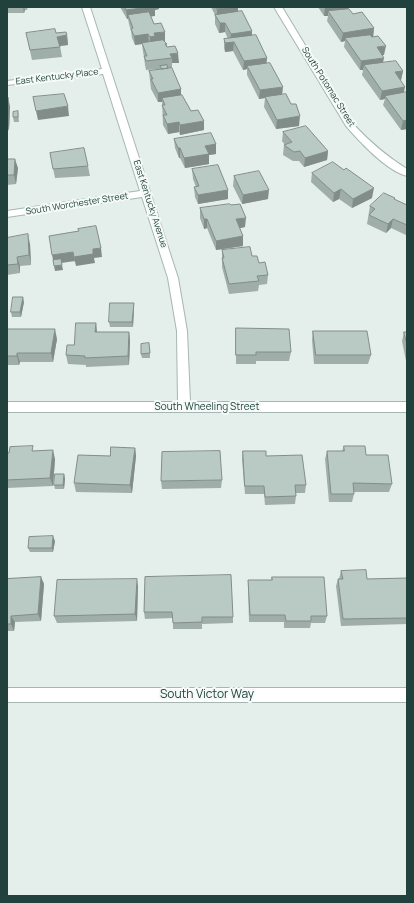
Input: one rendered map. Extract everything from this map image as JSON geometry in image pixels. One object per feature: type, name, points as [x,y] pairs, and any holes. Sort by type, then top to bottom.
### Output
[{"type":"street","name":"East Kentucky Avenue","points":[[86,7],[167,254],[179,304],[184,361],[184,407]]},
{"type":"street","name":"South Potomac Street","points":[[278,7],[349,124],[364,141],[384,158],[407,173]]},
{"type":"street","name":"East Kentucky Place","points":[[7,84],[107,71]]},
{"type":"street","name":"South Worchester Street","points":[[7,214],[147,193]]},
{"type":"street","name":"South Wheeling Street","points":[[7,407],[407,407]]},
{"type":"street","name":"South Victor Way","points":[[7,696],[407,695]]},
{"type":"building","points":[[125,7],[150,7],[126,10]]},
{"type":"building","points":[[216,7],[232,7],[217,9]]},
{"type":"building","points":[[349,9],[353,14],[362,12],[374,28],[343,33],[328,11]]},
{"type":"building","points":[[242,11],[252,31],[231,34],[225,23],[220,23],[215,15]]},
{"type":"building","points":[[149,12],[154,24],[161,23],[165,32],[154,33],[155,36],[150,37],[148,34],[134,36],[131,29],[133,28],[128,15]]},
{"type":"building","points":[[55,29],[56,33],[66,32],[67,35],[57,37],[60,47],[30,50],[26,33]]},
{"type":"building","points":[[256,35],[267,58],[244,61],[234,42],[225,43],[224,39]]},
{"type":"building","points":[[370,35],[372,37],[378,36],[386,46],[377,47],[384,58],[361,61],[345,38]]},
{"type":"building","points":[[163,40],[167,44],[165,44],[167,47],[175,46],[178,53],[170,54],[172,58],[146,61],[144,56],[147,56],[142,43]]},
{"type":"building","points":[[396,61],[403,71],[395,72],[405,87],[382,91],[364,65]]},
{"type":"building","points":[[270,63],[283,87],[260,90],[247,66]]},
{"type":"building","points":[[167,65],[168,68],[162,69],[160,66]]},
{"type":"building","points":[[172,68],[181,89],[158,93],[149,71]]},
{"type":"building","points":[[407,92],[407,120],[403,121],[385,96]]},
{"type":"building","points":[[64,94],[68,106],[36,111],[33,97]]},
{"type":"building","points":[[286,94],[291,104],[296,104],[300,116],[277,120],[265,97]]},
{"type":"building","points":[[182,95],[191,111],[198,110],[204,121],[180,125],[179,122],[167,124],[163,115],[167,115],[162,105],[165,105],[162,98]]},
{"type":"building","points":[[7,97],[8,97],[7,121]]},
{"type":"building","points":[[18,111],[18,117],[13,117],[13,112]]},
{"type":"building","points":[[306,126],[328,151],[305,158],[300,151],[294,152],[284,145],[292,142],[283,132]]},
{"type":"building","points":[[211,133],[216,144],[205,146],[209,154],[184,158],[174,139]]},
{"type":"building","points":[[84,148],[88,166],[53,169],[50,153]]},
{"type":"building","points":[[7,159],[15,159],[14,175],[7,175]]},
{"type":"building","points":[[333,162],[344,170],[346,168],[374,188],[353,199],[341,189],[334,193],[312,173]]},
{"type":"building","points":[[218,165],[228,190],[198,195],[194,187],[199,186],[192,169]]},
{"type":"building","points":[[259,171],[269,190],[243,195],[234,176]]},
{"type":"building","points":[[384,193],[407,205],[407,225],[393,219],[388,224],[369,215],[375,209],[370,206]]},
{"type":"building","points":[[240,204],[246,218],[236,219],[243,236],[216,241],[207,219],[204,219],[200,208]]},
{"type":"building","points":[[96,226],[101,248],[93,249],[93,254],[74,257],[73,252],[52,255],[49,236],[79,231],[78,229]]},
{"type":"building","points":[[28,234],[29,255],[17,257],[18,264],[7,265],[7,238]]},
{"type":"building","points":[[250,247],[252,256],[257,256],[259,263],[265,262],[268,275],[257,276],[259,281],[229,284],[222,258],[224,258],[222,250]]},
{"type":"building","points":[[61,259],[62,265],[54,266],[53,260]]},
{"type":"building","points":[[13,297],[23,297],[20,312],[11,312]]},
{"type":"building","points":[[110,303],[134,303],[132,322],[109,322]]},
{"type":"building","points":[[76,323],[96,323],[95,332],[129,332],[128,356],[85,358],[85,356],[66,355],[67,345],[74,345]]},
{"type":"building","points":[[236,328],[289,329],[291,352],[256,352],[256,355],[236,355]]},
{"type":"building","points":[[7,329],[55,329],[51,353],[17,353],[17,356],[7,356]]},
{"type":"building","points":[[313,331],[367,331],[371,355],[316,355]]},
{"type":"building","points":[[404,332],[407,332],[407,344]]},
{"type":"building","points":[[149,343],[150,353],[141,354],[141,344]]},
{"type":"building","points":[[33,446],[32,451],[53,450],[50,478],[7,480],[7,453],[9,453],[10,447]]},
{"type":"building","points":[[344,446],[365,446],[366,455],[388,455],[392,484],[353,483],[354,494],[331,494],[327,451],[344,451]]},
{"type":"building","points":[[111,447],[135,448],[130,485],[74,483],[78,455],[110,456]]},
{"type":"building","points":[[220,451],[222,480],[161,481],[162,452]]},
{"type":"building","points":[[243,451],[266,451],[266,456],[302,455],[306,485],[295,485],[296,496],[265,497],[264,486],[245,486]]},
{"type":"building","points":[[55,474],[64,474],[63,485],[54,485]]},
{"type":"building","points":[[53,536],[52,548],[28,548],[29,537]]},
{"type":"building","points":[[366,570],[367,579],[407,578],[407,618],[343,619],[338,579],[343,579],[341,571]]},
{"type":"building","points":[[231,575],[233,617],[202,617],[202,622],[173,623],[172,612],[144,612],[145,577]]},
{"type":"building","points":[[41,577],[38,614],[11,616],[11,624],[7,624],[7,579]]},
{"type":"building","points":[[272,577],[324,577],[327,616],[311,616],[311,621],[286,621],[285,615],[250,615],[248,580],[272,580]]},
{"type":"building","points":[[137,579],[135,614],[54,616],[57,580]]}]
